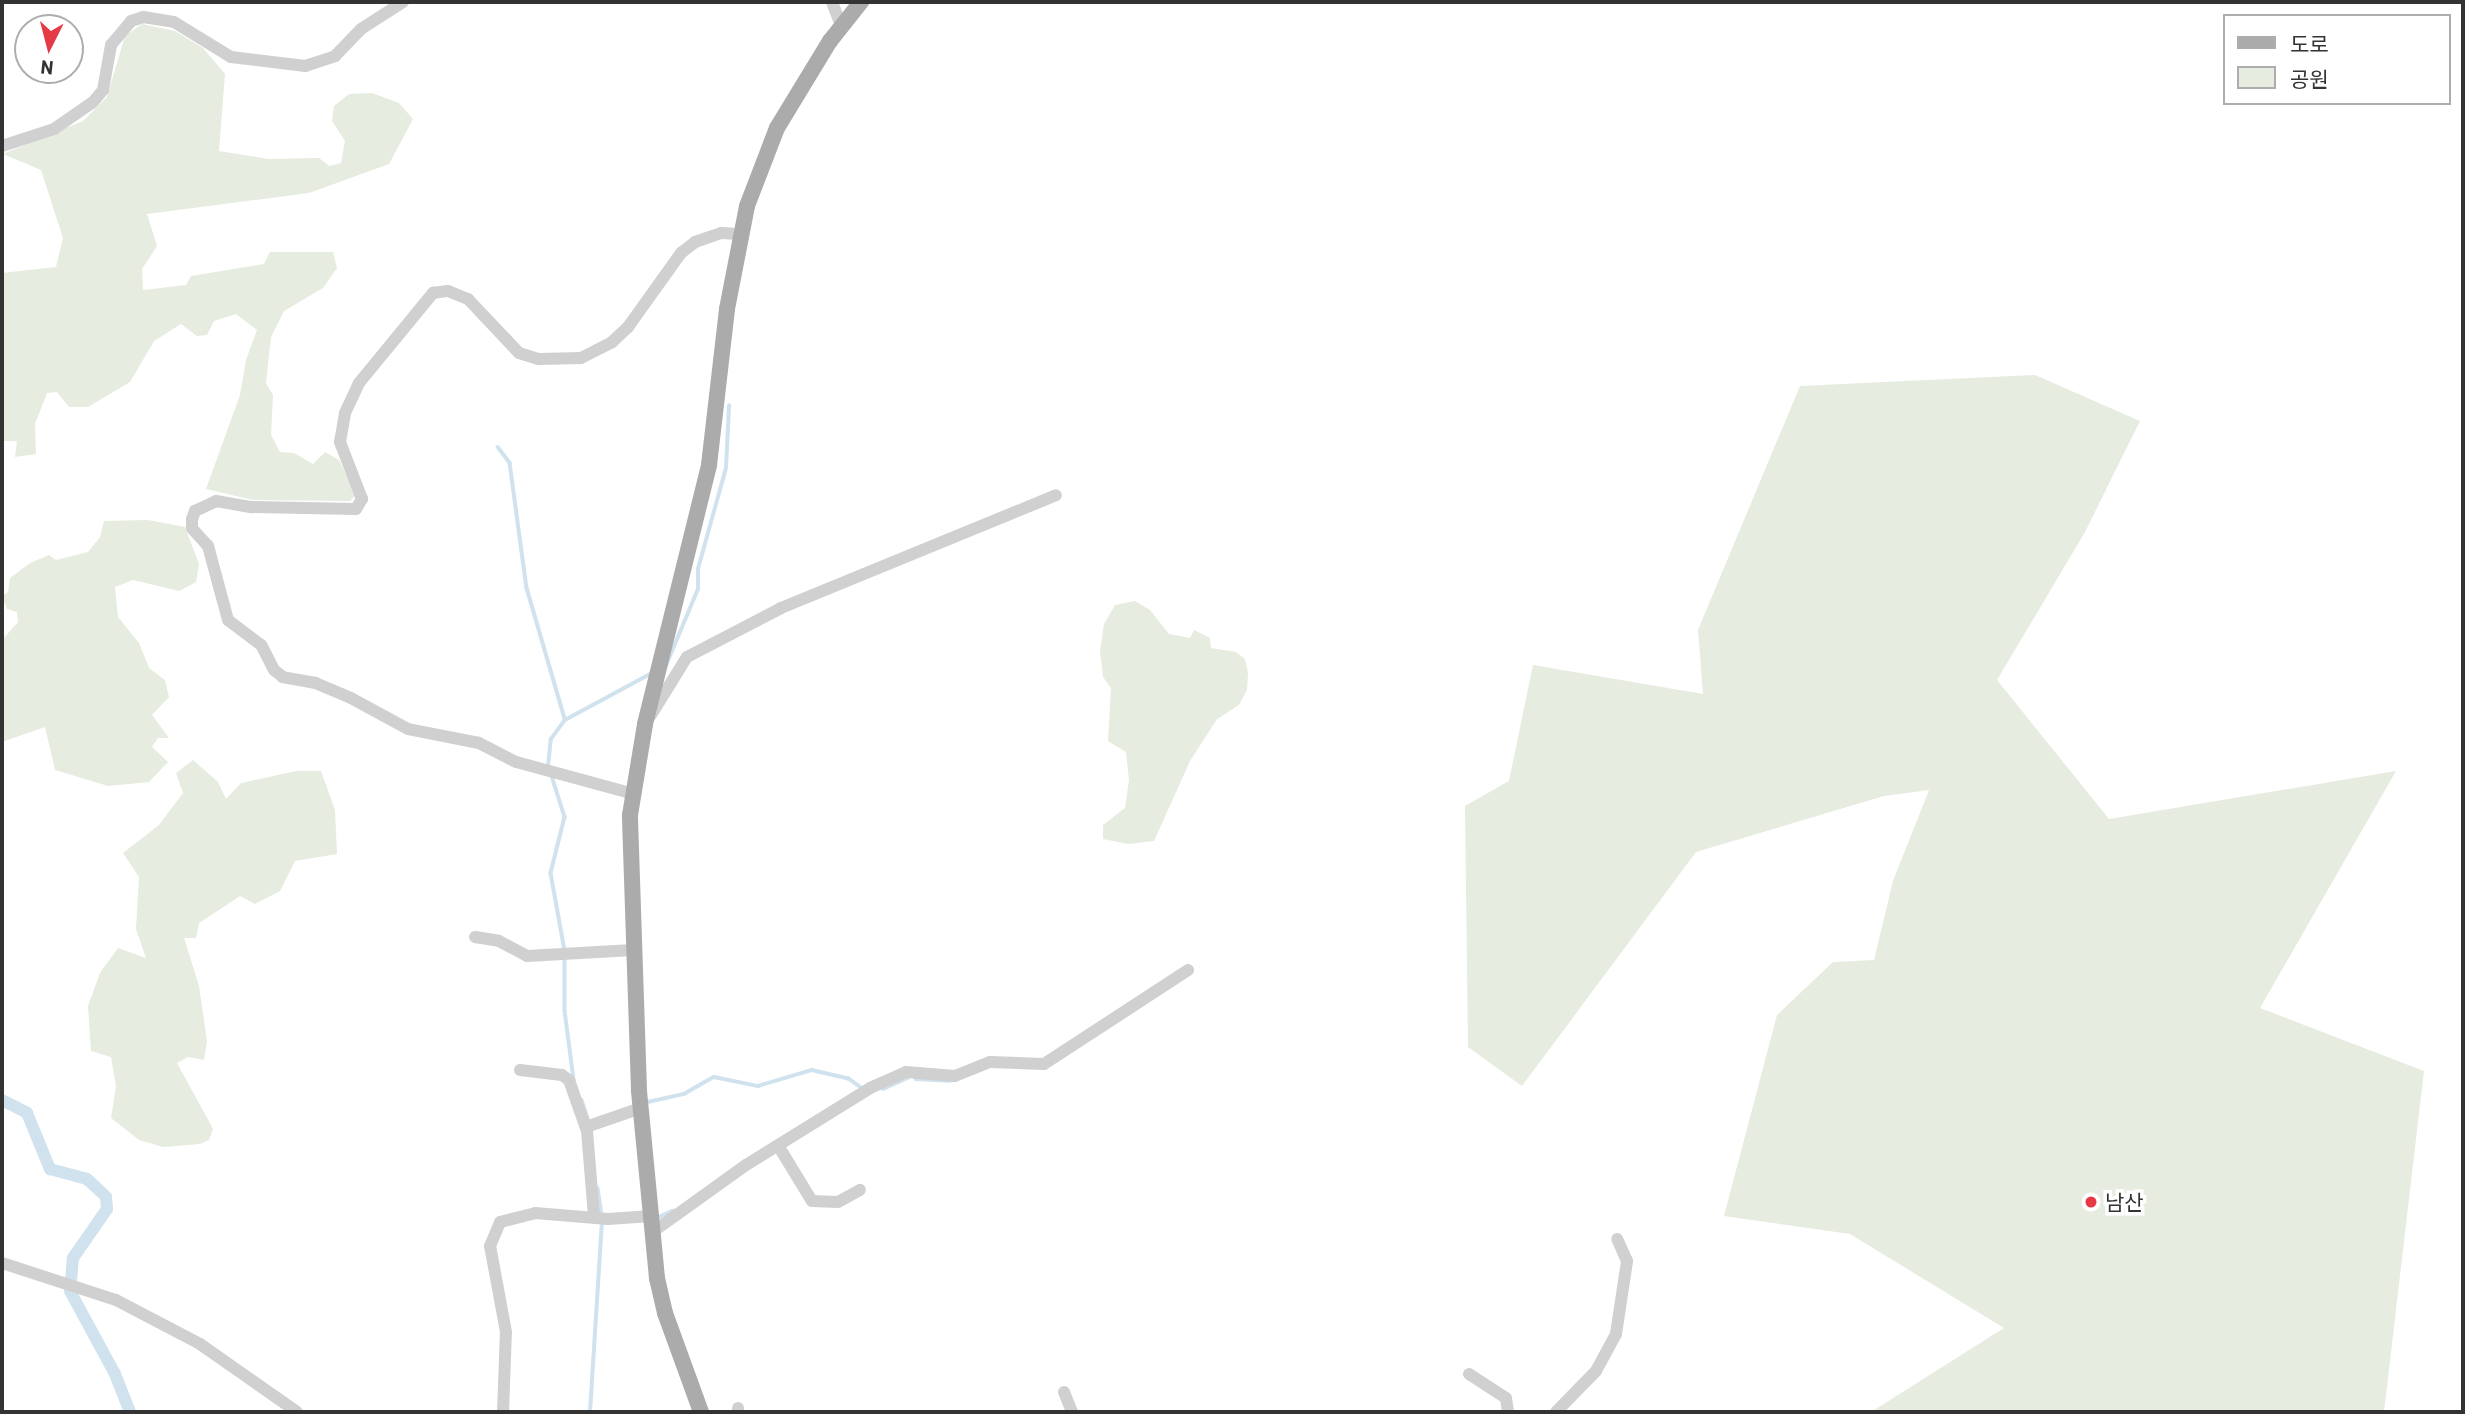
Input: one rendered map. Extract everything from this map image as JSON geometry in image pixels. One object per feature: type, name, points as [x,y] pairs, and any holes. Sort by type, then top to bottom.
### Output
[{"type":"main road","points":[[701,1412],[665,1313],[653,1222],[641,1105],[633,950],[634,794],[645,724],[709,465],[739,234],[758,170],[777,128],[861,2]]},
{"type":"street","points":[[2,146],[54,129],[93,102],[103,90],[111,45],[131,21],[143,17],[174,22],[247,62],[305,66],[335,56],[361,29],[403,2]]},
{"type":"street","points":[[832,2],[842,29]]},
{"type":"street","points":[[634,794],[516,762],[479,743],[408,729],[351,698],[316,683],[283,677],[274,670],[261,645],[228,620],[208,546],[192,527],[192,519],[195,511],[216,501],[356,509],[362,499],[340,442],[345,412],[359,383],[433,293],[448,291],[468,299],[519,353],[539,359],[581,358],[612,342],[628,327],[681,253],[709,235],[739,234]]},
{"type":"street","points":[[645,724],[687,657],[793,603],[1056,495]]},
{"type":"street","points":[[475,937],[499,941],[527,956],[633,950]]},
{"type":"street","points":[[503,1412],[506,1332],[490,1246],[493,1232],[511,1216],[535,1213],[653,1222],[867,1091],[906,1072],[955,1076],[990,1062],[1044,1064],[1188,970]]},
{"type":"street","points":[[520,1070],[562,1075],[569,1080],[586,1127],[594,1217]]},
{"type":"street","points":[[586,1127],[641,1105]]},
{"type":"street","points":[[779,1147],[812,1201],[838,1202],[860,1191]]},
{"type":"street","points":[[1556,1412],[1596,1371],[1616,1334],[1627,1261],[1617,1239]]},
{"type":"street","points":[[2,1263],[116,1300],[200,1344],[297,1412]]},
{"type":"street","points":[[1469,1374],[1506,1398],[1508,1412]]},
{"type":"street","points":[[1064,1392],[1072,1412]]},
{"type":"green space","points":[[142,24],[175,31],[203,48],[225,74],[219,151],[269,159],[319,158],[329,166],[341,163],[345,141],[332,121],[334,106],[349,94],[372,93],[399,103],[413,119],[389,164],[309,193],[147,214],[157,246],[142,269],[143,290],[186,285],[191,276],[264,264],[270,252],[333,252],[337,268],[323,288],[284,311],[271,337],[266,383],[273,395],[271,435],[280,452],[294,453],[313,464],[325,452],[339,460],[356,495],[350,501],[253,500],[206,489],[240,395],[246,360],[257,330],[236,314],[214,321],[207,335],[197,336],[181,324],[154,341],[130,382],[88,407],[69,407],[57,392],[47,393],[35,424],[36,454],[15,457],[17,441],[2,441],[2,273],[56,267],[63,238],[41,170],[3,154],[83,121],[107,97],[125,36]]},
{"type":"green space","points":[[2035,375],[2140,421],[2085,532],[1997,680],[2109,819],[2396,771],[2260,1008],[2424,1071],[2384,1412],[1871,1412],[2004,1328],[1850,1234],[1724,1216],[1777,1015],[1833,962],[1874,960],[1893,881],[1929,790],[1884,796],[1696,852],[1522,1086],[1468,1047],[1465,806],[1509,781],[1533,665],[1703,694],[1698,630],[1800,386]]},
{"type":"green space","points":[[148,520],[185,527],[199,564],[196,582],[179,591],[133,580],[115,587],[118,617],[139,643],[149,668],[165,680],[169,697],[152,715],[169,738],[158,738],[152,747],[168,762],[149,782],[108,786],[55,770],[45,727],[2,742],[2,640],[18,622],[17,612],[7,609],[2,596],[8,592],[10,578],[30,563],[49,555],[56,560],[88,552],[100,537],[104,521]]},
{"type":"green space","points":[[1135,601],[1150,610],[1169,634],[1190,638],[1194,630],[1210,638],[1211,648],[1236,652],[1245,659],[1248,673],[1247,690],[1239,705],[1217,719],[1190,761],[1154,841],[1128,844],[1103,839],[1103,825],[1125,808],[1129,780],[1126,752],[1108,741],[1111,688],[1103,677],[1100,651],[1104,624],[1115,605]]},
{"type":"green space","points":[[193,760],[218,782],[226,799],[241,783],[296,771],[321,771],[335,810],[337,854],[295,861],[280,891],[255,904],[240,896],[199,923],[196,938],[184,938],[199,986],[207,1041],[204,1060],[188,1057],[177,1063],[213,1129],[209,1140],[200,1144],[163,1147],[139,1140],[111,1118],[116,1086],[111,1057],[91,1051],[88,1006],[100,973],[118,948],[146,958],[136,929],[139,877],[123,853],[159,825],[183,793],[176,773]]},
{"type":"waterway","points":[[665,668],[698,589],[698,569],[726,468],[729,406]]},
{"type":"waterway","points":[[498,447],[510,463],[527,588],[565,719]]},
{"type":"waterway","points":[[548,766],[551,739],[565,720],[652,673]]},
{"type":"waterway","points":[[552,776],[565,817],[551,873],[565,951]]},
{"type":"waterway","points":[[565,958],[565,1011],[574,1079]]},
{"type":"waterway","points":[[643,1103],[684,1094],[714,1077],[758,1086],[812,1070],[848,1078],[862,1088]]},
{"type":"waterway","points":[[883,1089],[908,1078]]},
{"type":"waterway","points":[[916,1079],[950,1081]]},
{"type":"waterway","points":[[2,1100],[27,1113],[50,1169],[87,1179],[106,1197],[107,1209],[73,1258],[70,1291],[115,1374],[130,1412]]},
{"type":"waterway","points":[[582,1100],[589,1122]]},
{"type":"waterway","points":[[598,1188],[602,1215]]},
{"type":"waterway","points":[[657,1218],[672,1211]]},
{"type":"waterway","points":[[590,1412],[602,1223]]},
{"type":"place","name":"남산","points":[[2091,1202]]}]
